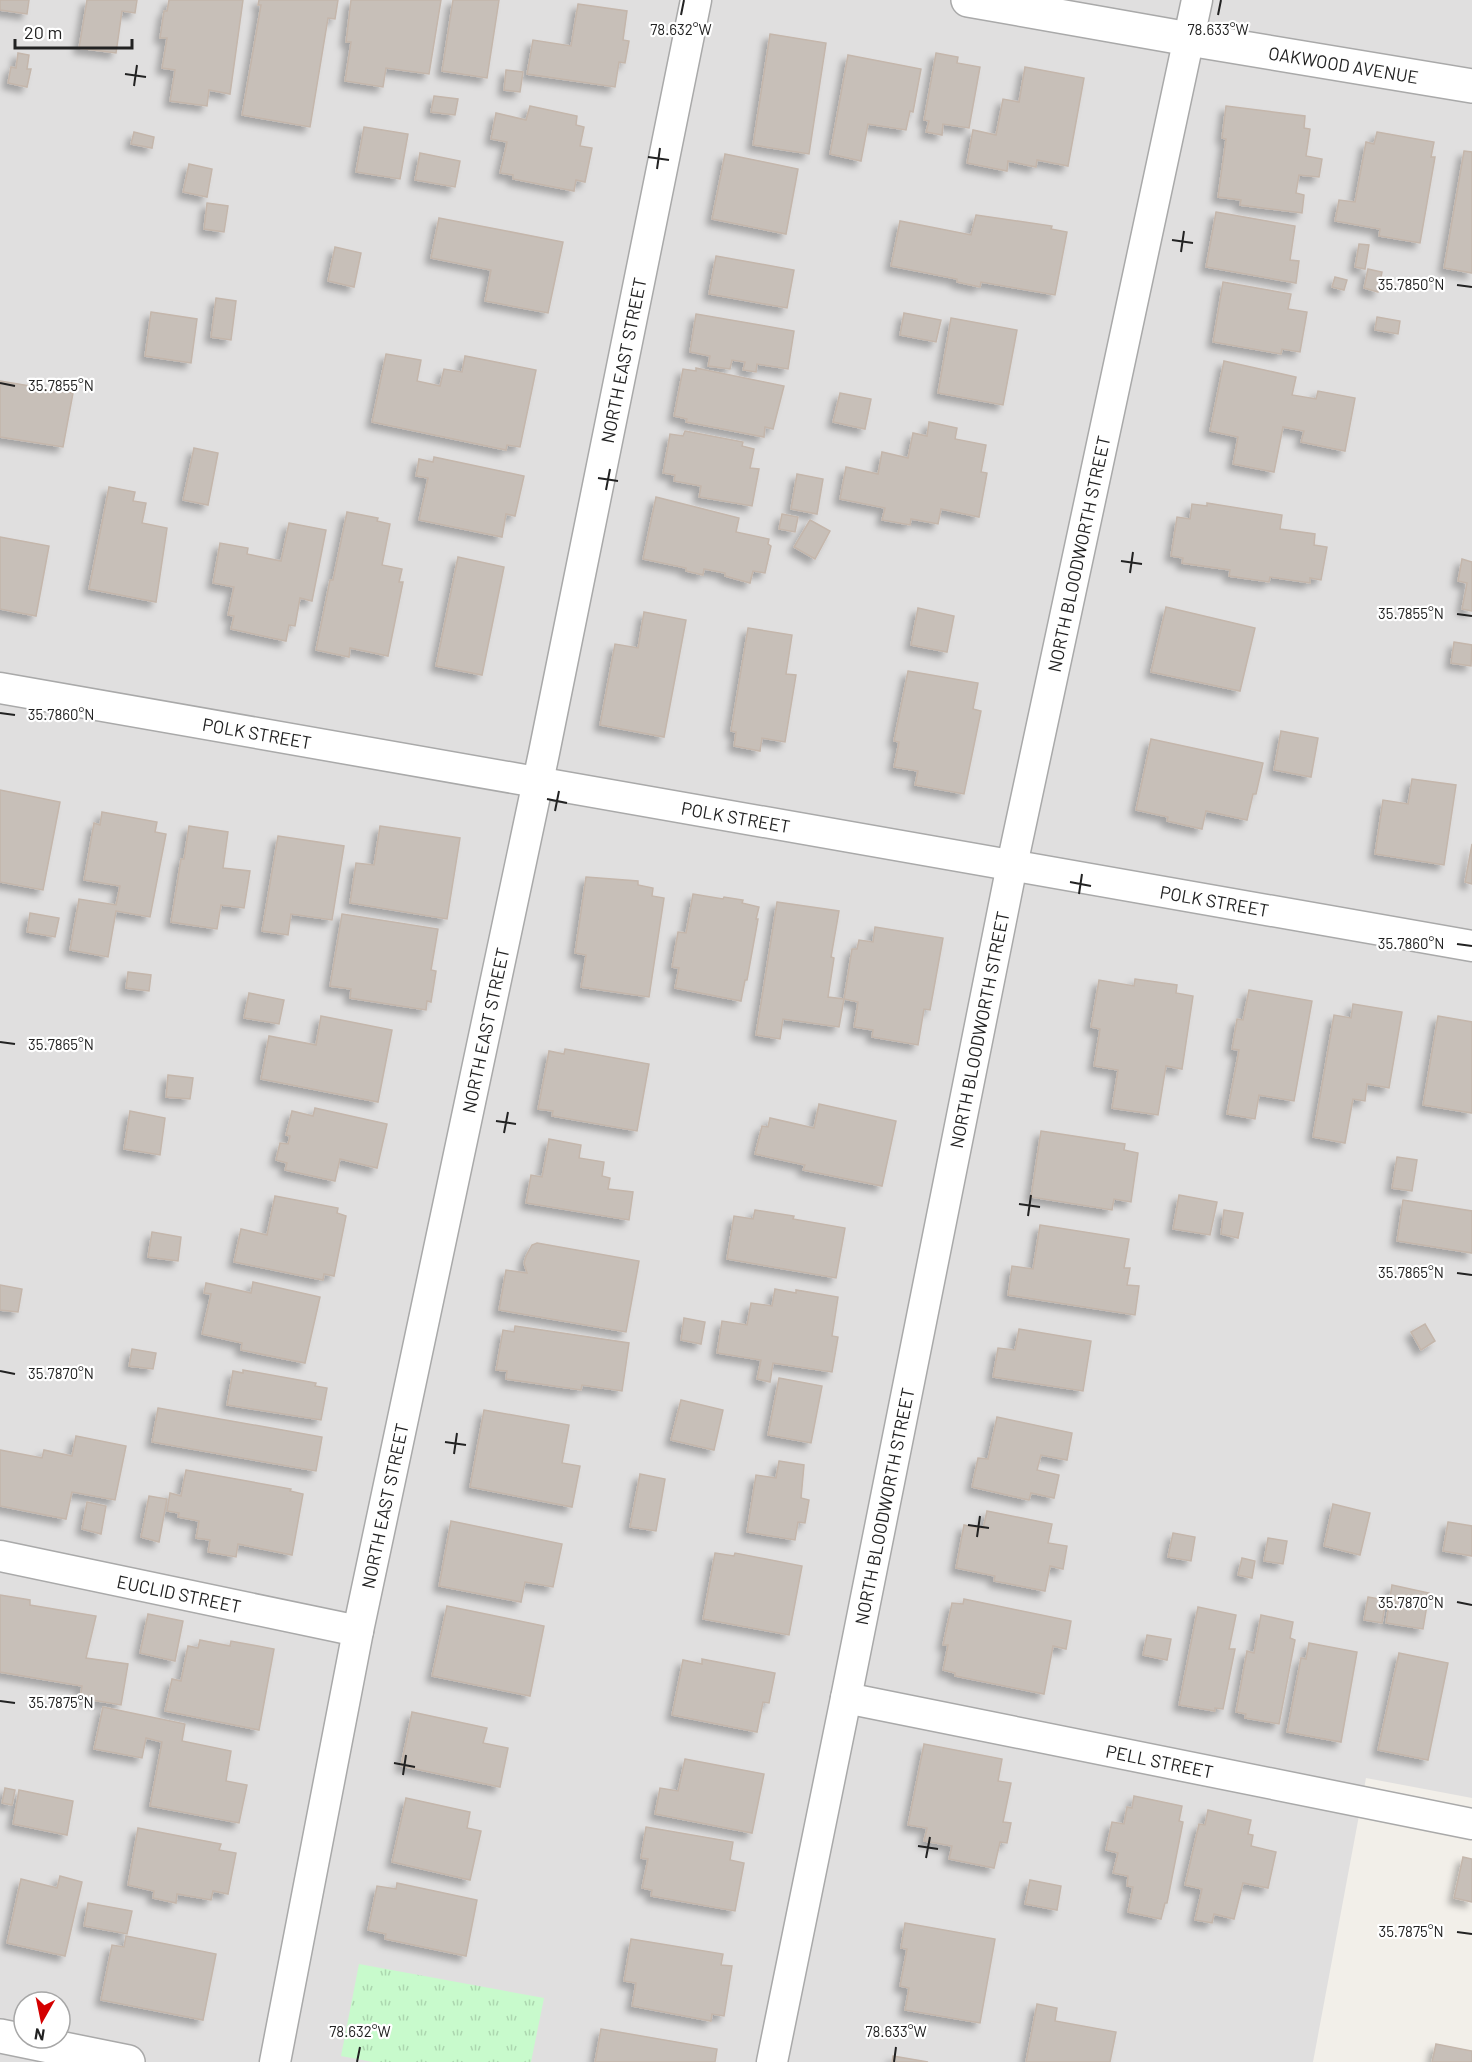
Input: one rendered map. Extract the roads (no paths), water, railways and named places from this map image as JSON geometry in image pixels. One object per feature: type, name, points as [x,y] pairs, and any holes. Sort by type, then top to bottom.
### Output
[{"type":"street","name":"NORTH EAST STREET","points":[[275,2062],[358,1631],[537,782],[696,0]]},
{"type":"street","name":"OAKWOOD AVENUE","points":[[968,0],[1472,86]]},
{"type":"street","name":"NORTH BLOODWORTH STREET","points":[[772,2062],[1012,865],[1197,0]]},
{"type":"street","name":"POLK STREET","points":[[0,688],[1472,946]]},
{"type":"street","name":"EUCLID STREET","points":[[0,1556],[358,1631]]},
{"type":"street","name":"PELL STREET","points":[[846,1698],[1472,1824]]},
{"type":"street","points":[[0,2036],[128,2062]]}]
